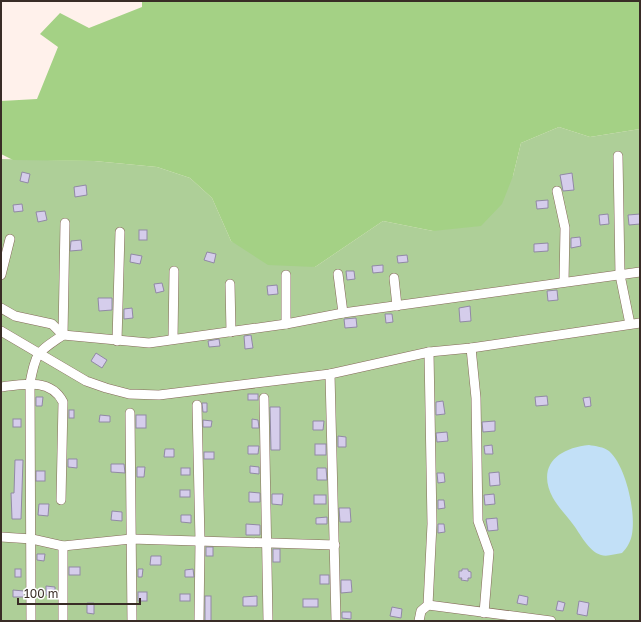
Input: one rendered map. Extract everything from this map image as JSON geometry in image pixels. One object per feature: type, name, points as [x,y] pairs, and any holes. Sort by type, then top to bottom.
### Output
[{"type":"street","points":[[618,156],[620,275],[630,324]]},
{"type":"street","points":[[557,191],[565,228],[564,282]]},
{"type":"street","points":[[63,335],[65,223]]},
{"type":"street","points":[[118,341],[120,232]]},
{"type":"street","points":[[1,276],[10,239]]},
{"type":"street","points":[[173,339],[174,271]]},
{"type":"street","points":[[1,308],[15,316],[52,324],[63,335],[149,343],[286,324],[343,313],[640,272]]},
{"type":"street","points":[[338,274],[343,313]]},
{"type":"street","points":[[286,275],[286,324]]},
{"type":"street","points":[[394,278],[397,306]]},
{"type":"street","points":[[230,284],[230,332]]},
{"type":"street","points":[[1,332],[86,381],[129,394],[159,395],[330,374],[429,352],[471,348],[640,323]]},
{"type":"street","points":[[31,621],[32,538],[30,383],[34,361],[38,352],[63,335]]},
{"type":"street","points":[[471,348],[476,398],[478,521],[489,552],[484,612]]},
{"type":"street","points":[[419,621],[421,611],[428,605],[432,524],[429,352]]},
{"type":"street","points":[[330,374],[336,621]]},
{"type":"street","points":[[1,387],[30,383],[47,387],[60,395],[63,402],[61,500]]},
{"type":"street","points":[[264,398],[268,543],[268,621]]},
{"type":"street","points":[[197,404],[200,541],[199,621]]},
{"type":"street","points":[[130,413],[132,621]]},
{"type":"street","points":[[1,536],[32,538],[63,546],[131,539],[335,546]]},
{"type":"street","points":[[63,546],[63,621]]},
{"type":"street","points":[[428,605],[551,621]]},
{"type":"green space","points":[[142,1],[640,1],[640,129],[590,137],[559,127],[521,143],[513,176],[502,204],[481,226],[433,231],[383,221],[315,267],[268,265],[231,241],[212,198],[190,178],[157,167],[94,161],[13,160],[1,154],[1,101],[37,99],[58,47],[40,34],[60,13],[89,28],[142,7]]},
{"type":"green space","points":[[559,127],[590,137],[640,129],[640,621],[1,621],[1,159],[94,161],[157,167],[190,178],[212,198],[231,241],[315,267],[383,221],[433,231],[513,176],[521,143]]},
{"type":"water","points":[[589,445],[609,451],[615,458],[625,478],[631,502],[633,525],[631,539],[622,553],[603,556],[592,550],[557,505],[548,487],[547,477],[549,468],[553,461],[568,450]]},
{"type":"building","points":[[22,172],[30,174],[28,183],[20,181]]},
{"type":"building","points":[[572,173],[574,190],[563,191],[560,175]]},
{"type":"building","points":[[86,185],[87,195],[75,197],[74,187]]},
{"type":"building","points":[[548,200],[548,208],[537,209],[536,201]]},
{"type":"building","points":[[22,204],[23,211],[14,212],[13,205]]},
{"type":"building","points":[[45,211],[47,220],[38,222],[36,212]]},
{"type":"building","points":[[608,214],[609,224],[600,225],[599,215]]},
{"type":"building","points":[[640,214],[640,224],[629,225],[628,215]]},
{"type":"building","points":[[139,230],[147,230],[147,240],[139,240]]},
{"type":"building","points":[[580,237],[581,246],[571,248],[571,238]]},
{"type":"building","points":[[81,240],[82,250],[70,251],[71,241]]},
{"type":"building","points":[[548,243],[548,251],[534,252],[534,244]]},
{"type":"building","points":[[207,252],[216,254],[214,263],[204,260]]},
{"type":"building","points":[[131,254],[142,256],[140,264],[130,262]]},
{"type":"building","points":[[407,255],[408,262],[398,263],[397,256]]},
{"type":"building","points":[[383,265],[383,272],[373,273],[372,266]]},
{"type":"building","points":[[346,271],[354,271],[355,279],[347,280]]},
{"type":"building","points":[[162,283],[164,291],[156,293],[154,284]]},
{"type":"building","points":[[277,285],[278,294],[268,295],[267,286]]},
{"type":"building","points":[[557,290],[558,300],[548,301],[547,291]]},
{"type":"building","points":[[98,298],[112,298],[112,310],[99,311]]},
{"type":"building","points":[[470,306],[471,321],[460,322],[459,308]]},
{"type":"building","points":[[132,308],[133,318],[124,319],[124,309]]},
{"type":"building","points":[[385,314],[392,314],[393,322],[386,323]]},
{"type":"building","points":[[356,318],[357,327],[345,328],[344,319]]},
{"type":"building","points":[[251,335],[253,348],[245,349],[244,336]]},
{"type":"building","points":[[219,339],[220,346],[209,347],[208,341]]},
{"type":"building","points":[[96,353],[107,360],[102,368],[91,361]]},
{"type":"building","points":[[248,394],[258,394],[258,400],[248,400]]},
{"type":"building","points":[[547,396],[548,405],[536,406],[535,397]]},
{"type":"building","points":[[36,397],[43,397],[42,406],[36,406]]},
{"type":"building","points":[[590,397],[591,406],[585,407],[583,398]]},
{"type":"building","points":[[443,401],[445,414],[436,415],[436,402]]},
{"type":"building","points":[[202,403],[207,403],[207,412],[203,412]]},
{"type":"building","points":[[270,407],[280,407],[280,450],[271,450]]},
{"type":"building","points":[[69,410],[74,410],[74,418],[69,418]]},
{"type":"building","points":[[100,415],[110,416],[110,422],[99,422]]},
{"type":"building","points":[[136,415],[146,415],[146,428],[136,428]]},
{"type":"building","points":[[13,419],[21,419],[21,427],[13,427]]},
{"type":"building","points":[[252,419],[258,420],[259,428],[252,428]]},
{"type":"building","points":[[203,420],[212,421],[211,427],[203,427]]},
{"type":"building","points":[[313,421],[324,421],[323,430],[313,430]]},
{"type":"building","points":[[495,421],[495,431],[483,432],[482,422]]},
{"type":"building","points":[[447,432],[448,441],[437,442],[436,433]]},
{"type":"building","points":[[338,436],[346,437],[346,447],[338,447]]},
{"type":"building","points":[[315,444],[326,444],[326,455],[315,455]]},
{"type":"building","points":[[492,445],[493,454],[485,454],[484,446]]},
{"type":"building","points":[[248,446],[259,446],[258,454],[248,454]]},
{"type":"building","points":[[165,449],[174,449],[174,457],[164,457]]},
{"type":"building","points":[[204,452],[214,452],[214,459],[204,459]]},
{"type":"building","points":[[68,459],[77,459],[77,468],[68,467]]},
{"type":"building","points":[[15,460],[23,460],[21,519],[12,519],[11,493],[14,493]]},
{"type":"building","points":[[111,464],[124,464],[125,473],[111,472]]},
{"type":"building","points":[[250,466],[259,467],[259,474],[250,473]]},
{"type":"building","points":[[137,467],[145,467],[144,477],[137,477]]},
{"type":"building","points":[[181,468],[190,468],[190,475],[181,475]]},
{"type":"building","points":[[317,468],[326,468],[327,480],[317,480]]},
{"type":"building","points":[[36,471],[45,471],[45,481],[36,481]]},
{"type":"building","points":[[499,472],[500,485],[490,486],[489,473]]},
{"type":"building","points":[[437,473],[444,473],[445,482],[438,483]]},
{"type":"building","points":[[180,490],[190,490],[190,497],[180,497]]},
{"type":"building","points":[[249,492],[260,493],[260,502],[249,502]]},
{"type":"building","points":[[272,494],[283,494],[282,505],[272,504]]},
{"type":"building","points":[[494,494],[495,504],[485,505],[484,495]]},
{"type":"building","points":[[314,495],[326,495],[326,504],[314,504]]},
{"type":"building","points":[[438,500],[444,500],[445,508],[438,509]]},
{"type":"building","points":[[39,504],[49,504],[48,516],[38,515]]},
{"type":"building","points":[[339,508],[350,508],[351,522],[340,522]]},
{"type":"building","points":[[112,511],[122,512],[122,521],[111,520]]},
{"type":"building","points":[[181,515],[191,515],[191,523],[181,522]]},
{"type":"building","points":[[327,517],[327,524],[316,524],[316,518]]},
{"type":"building","points":[[497,518],[498,530],[488,531],[486,519]]},
{"type":"building","points":[[246,524],[260,525],[260,535],[246,535]]},
{"type":"building","points":[[438,524],[444,524],[445,532],[438,533]]},
{"type":"building","points":[[206,547],[213,547],[213,556],[206,556]]},
{"type":"building","points":[[273,549],[280,549],[280,562],[273,562]]},
{"type":"building","points":[[37,554],[45,554],[44,561],[37,560]]},
{"type":"building","points":[[151,556],[161,556],[161,565],[150,565]]},
{"type":"building","points":[[69,567],[80,567],[80,575],[69,575]]},
{"type":"building","points":[[15,569],[21,569],[21,577],[15,577]]},
{"type":"building","points":[[138,569],[143,569],[142,577],[138,577]]},
{"type":"building","points":[[193,569],[194,577],[185,577],[185,570]]},
{"type":"building","points":[[462,569],[468,569],[468,571],[471,572],[471,578],[468,578],[468,581],[461,580],[462,578],[459,578],[459,571],[462,571]]},
{"type":"building","points":[[320,575],[329,575],[329,584],[320,584]]},
{"type":"building","points":[[341,580],[351,580],[352,592],[341,593]]},
{"type":"building","points":[[46,586],[55,587],[55,596],[46,595]]},
{"type":"building","points":[[13,590],[24,591],[24,597],[13,597]]},
{"type":"building","points":[[138,592],[147,592],[147,601],[138,601]]},
{"type":"building","points":[[180,594],[190,594],[190,601],[180,601]]},
{"type":"building","points":[[519,595],[528,597],[527,605],[517,603]]},
{"type":"building","points":[[205,596],[211,596],[211,621],[205,621]]},
{"type":"building","points":[[257,596],[257,606],[243,606],[243,597]]},
{"type":"building","points":[[303,599],[318,599],[318,607],[303,607]]},
{"type":"building","points":[[558,601],[565,603],[563,611],[556,610]]},
{"type":"building","points":[[579,601],[589,603],[587,616],[577,614]]},
{"type":"building","points":[[87,603],[94,603],[94,614],[87,613]]},
{"type":"building","points":[[392,607],[402,609],[401,618],[390,616]]},
{"type":"building","points":[[342,612],[351,612],[351,619],[342,618]]}]
